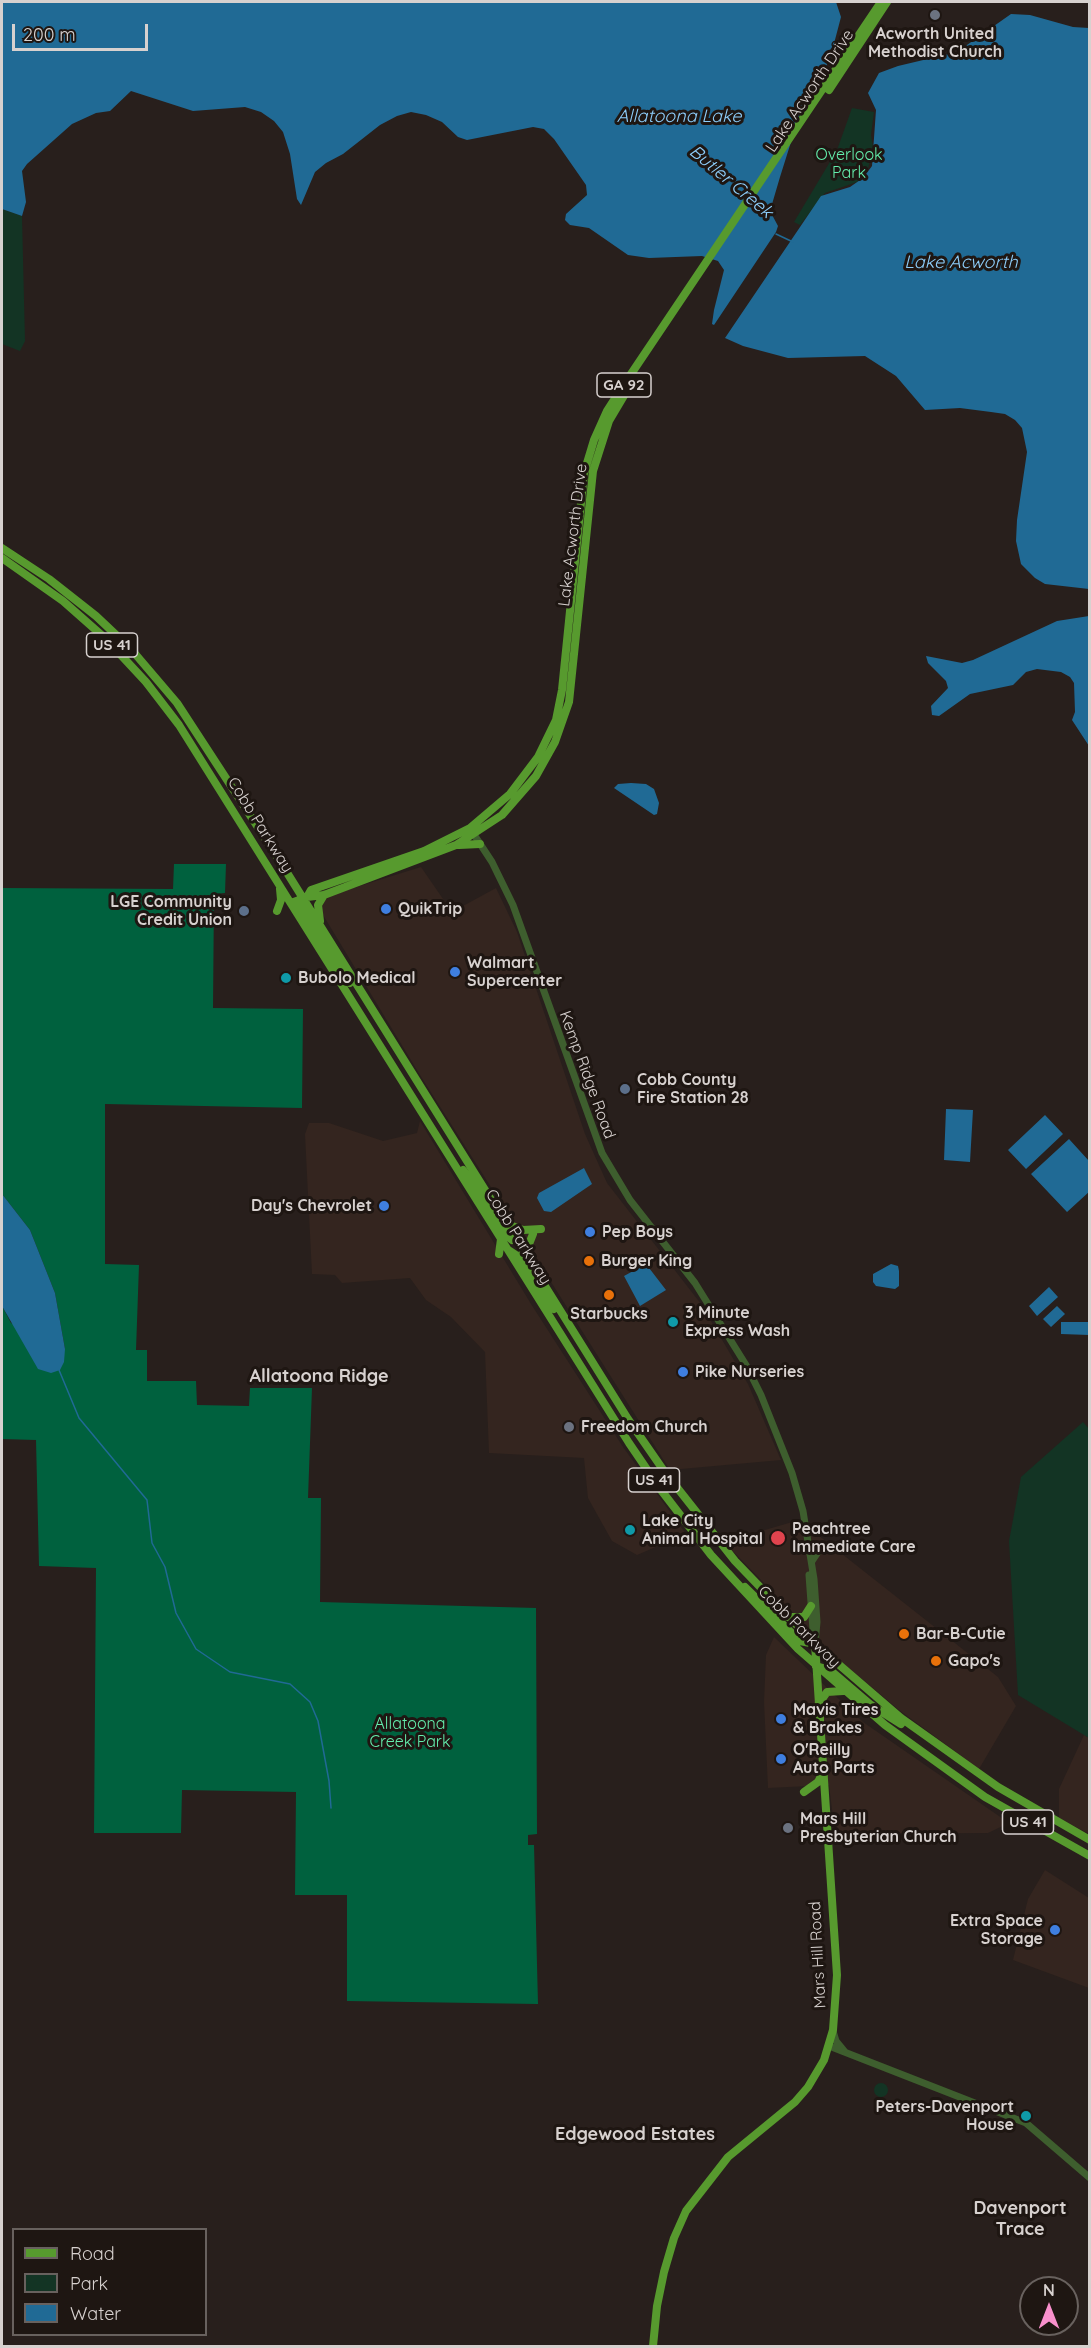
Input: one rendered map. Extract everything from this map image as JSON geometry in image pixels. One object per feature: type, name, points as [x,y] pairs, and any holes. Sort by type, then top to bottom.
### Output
[{"type":"main road","name":"Lake Acworth Drive","points":[[299,900],[324,895],[456,845],[520,783],[538,757],[556,720],[565,668],[584,473],[594,440],[607,411],[846,59],[881,2]]},
{"type":"main road","name":"Lake Acworth Drive","points":[[846,59],[888,2]]},
{"type":"main road","name":"Cobb Parkway","points":[[2,549],[130,649],[177,703],[299,900],[450,1158],[501,1239],[503,1252],[650,1474],[730,1577],[815,1666],[900,1737],[968,1786],[1089,1856]]},
{"type":"main road","name":"Cobb Parkway","points":[[2,558],[67,598],[163,704],[280,886],[299,900],[325,932],[528,1259],[664,1471],[735,1561],[787,1617],[864,1689],[922,1734],[998,1787],[1089,1840]]},
{"type":"main road","name":"Lake Acworth Drive","points":[[299,900],[312,890],[424,851],[472,831]]},
{"type":"main road","points":[[456,845],[480,844]]},
{"type":"main road","points":[[277,911],[281,900],[280,886]]},
{"type":"main road","points":[[324,895],[318,912],[325,932]]},
{"type":"main road","points":[[299,900],[339,969],[363,995]]},
{"type":"main road","points":[[450,1158],[459,1164],[472,1181],[505,1234],[518,1243]]},
{"type":"main road","points":[[506,1223],[523,1230],[541,1229]]},
{"type":"main road","points":[[528,1259],[528,1249],[533,1234]]},
{"type":"main road","points":[[503,1252],[519,1257],[544,1296],[571,1327]]},
{"type":"main road","points":[[730,1577],[763,1602],[800,1641],[815,1644]]},
{"type":"main road","points":[[787,1617],[804,1617],[811,1606]]},
{"type":"main road","name":"Mars Hill Road","points":[[653,2346],[657,2306],[668,2254],[686,2211],[728,2157],[802,2094],[817,2074],[833,2030],[837,1975],[815,1644]]},
{"type":"main road","points":[[815,1666],[830,1670],[877,1709],[922,1734]]},
{"type":"main road","points":[[818,1705],[830,1691],[844,1692]]},
{"type":"main road","points":[[804,1792],[818,1782],[822,1774]]},
{"type":"street","name":"Kemp Ridge Road","points":[[472,831],[513,905],[602,1153],[630,1200],[671,1251],[709,1307],[746,1365],[764,1402],[798,1492],[810,1550]]},
{"type":"street","points":[[812,1561],[820,1549]]},
{"type":"street","points":[[810,1550],[817,1622],[815,1644]]},
{"type":"street","points":[[810,1550],[811,1606],[815,1644]]},
{"type":"street","points":[[833,2030],[836,2041],[847,2053]]},
{"type":"street","points":[[829,2046],[1026,2123],[1089,2178]]},
{"type":"shaded area","points":[[421,867],[452,912],[496,888],[517,932],[585,1134],[607,1183],[701,1304],[748,1384],[781,1460],[670,1470],[420,1075],[320,910],[324,897]]},
{"type":"shaded area","points":[[420,1121],[531,1304],[623,1447],[686,1534],[637,1555],[612,1541],[588,1498],[584,1458],[489,1453],[485,1352],[451,1317],[426,1300],[410,1278],[342,1283],[335,1275],[312,1274],[305,1134],[309,1123],[329,1123],[383,1141],[417,1133]]},
{"type":"shaded area","points":[[799,1520],[998,1677],[1016,1706],[979,1769],[899,1710],[837,1658],[724,1542]]},
{"type":"shaded area","points":[[774,1637],[863,1722],[1009,1823],[988,1833],[835,1834],[829,1785],[768,1788],[764,1702],[766,1655]]},
{"type":"shaded area","points":[[1084,1735],[1089,1738],[1089,1834],[1059,1818],[1059,1789]]},
{"type":"shaded area","name":"Extra Space Storage","points":[[1045,1870],[1089,1898],[1089,1988],[1013,1960],[1028,1899]]},
{"type":"green space","name":"Overlook Park","points":[[852,108],[874,112],[871,135],[873,147],[867,173],[857,182],[825,193],[800,225],[794,222],[837,150]]},
{"type":"green space","points":[[2,209],[22,216],[25,341],[20,351],[2,344]]},
{"type":"green space","name":"Allatoona Creek Park","points":[[174,864],[226,864],[225,893],[214,894],[213,1008],[303,1009],[302,1108],[105,1104],[105,1264],[139,1265],[136,1350],[147,1350],[147,1381],[196,1381],[197,1405],[249,1406],[250,1388],[312,1388],[308,1498],[321,1498],[320,1602],[536,1608],[537,1834],[528,1835],[528,1845],[534,1845],[538,2004],[347,2001],[347,1895],[295,1895],[296,1792],[182,1790],[181,1833],[94,1833],[96,1568],[39,1566],[36,1440],[2,1439],[2,1306],[11,1323],[65,1349],[55,1293],[30,1230],[2,1194],[2,888],[173,889]]},
{"type":"green space","points":[[1083,1422],[1090,1430],[1089,1738],[1018,1695],[1009,1541],[1021,1477]]},
{"type":"green space","points":[[881,2083],[886,2085],[888,2090],[886,2095],[881,2097],[876,2095],[874,2090],[876,2085]]},
{"type":"water","name":"Allatoona Lake","points":[[2,2],[836,2],[841,17],[831,55],[822,76],[802,107],[780,177],[770,211],[778,226],[776,232],[714,325],[712,324],[714,310],[724,270],[718,261],[702,256],[649,258],[628,255],[589,228],[570,225],[565,220],[566,214],[587,195],[586,185],[554,139],[544,129],[533,127],[467,140],[458,137],[442,122],[426,115],[411,112],[397,116],[380,125],[343,154],[315,172],[301,205],[297,199],[290,154],[283,132],[274,121],[261,112],[245,107],[193,111],[131,91],[110,111],[96,113],[72,124],[27,164],[22,171],[26,202],[22,216],[2,209]]},
{"type":"water","name":"Lake Acworth","points":[[1011,14],[1030,15],[1073,27],[1089,28],[1089,589],[1045,584],[1021,564],[1016,541],[1017,520],[1027,452],[1022,428],[1015,420],[1005,414],[960,408],[925,410],[896,376],[865,356],[788,358],[743,346],[725,338],[821,196],[850,187],[863,178],[872,166],[876,110],[868,93],[879,73],[898,66],[957,52]]},
{"type":"water","points":[[1089,616],[1089,746],[1072,720],[1075,712],[1074,683],[1070,677],[1061,672],[1037,669],[1026,672],[1013,685],[970,694],[939,716],[932,715],[931,706],[948,688],[946,681],[928,663],[926,656],[962,663],[1057,621]]},
{"type":"water","points":[[618,784],[646,784],[654,789],[659,803],[657,814],[654,815],[614,788]]},
{"type":"water","points":[[946,1109],[973,1110],[970,1162],[944,1160]]},
{"type":"water","points":[[1045,1115],[1063,1134],[1026,1169],[1008,1150]]},
{"type":"water","points":[[1069,1139],[1089,1161],[1090,1191],[1067,1212],[1031,1174]]},
{"type":"water","points":[[584,1168],[592,1184],[551,1212],[544,1211],[537,1198],[539,1193]]},
{"type":"water","points":[[2,1194],[30,1230],[55,1293],[65,1349],[64,1362],[60,1370],[51,1373],[38,1369],[2,1306]]},
{"type":"water","points":[[646,1264],[666,1290],[640,1306],[624,1276]]},
{"type":"water","points":[[891,1264],[898,1266],[899,1286],[895,1289],[876,1286],[873,1282],[873,1274]]},
{"type":"water","points":[[1049,1287],[1058,1297],[1037,1316],[1029,1306]]},
{"type":"water","points":[[1057,1306],[1065,1314],[1051,1327],[1043,1319]]},
{"type":"water","points":[[1061,1322],[1089,1322],[1089,1335],[1061,1334]]},
{"type":"waterway","name":"Butler Creek","points":[[776,234],[793,242]]},
{"type":"waterway","points":[[59,1370],[79,1418],[147,1500],[152,1543],[165,1567],[176,1613],[196,1649],[230,1672],[290,1684],[310,1702],[318,1721],[329,1781],[331,1808]]},
{"type":"place","name":"Acworth United Methodist Church","points":[[935,15]]},
{"type":"place","name":"QuikTrip","points":[[386,909]]},
{"type":"place","name":"LGE Community Credit Union","points":[[244,911]]},
{"type":"place","name":"Walmart Supercenter","points":[[455,972]]},
{"type":"place","name":"Bubolo Medical","points":[[286,978]]},
{"type":"place","name":"Cobb County Fire Station 28","points":[[625,1089]]},
{"type":"place","name":"Day's Chevrolet","points":[[384,1206]]},
{"type":"place","name":"Pep Boys","points":[[590,1232]]},
{"type":"place","name":"Burger King","points":[[589,1261]]},
{"type":"place","name":"Starbucks","points":[[609,1295]]},
{"type":"place","name":"3 Minute Express Wash","points":[[673,1322]]},
{"type":"place","name":"Pike Nurseries","points":[[683,1372]]},
{"type":"place","name":"Freedom Church","points":[[569,1427]]},
{"type":"place","name":"Lake City Animal Hospital","points":[[630,1530]]},
{"type":"place","name":"Peachtree Immediate Care","points":[[778,1538]]},
{"type":"place","name":"Bar-B-Cutie","points":[[904,1634]]},
{"type":"place","name":"Gapo's","points":[[936,1661]]},
{"type":"place","name":"Mavis Tires & Brakes","points":[[781,1719]]},
{"type":"place","name":"O'Reilly Auto Parts","points":[[781,1759]]},
{"type":"place","name":"Mars Hill Presbyterian Church","points":[[788,1828]]},
{"type":"place","name":"Extra Space Storage","points":[[1055,1930]]},
{"type":"place","name":"Peters-Davenport House","points":[[1026,2116]]},
{"type":"district","name":"Allatoona Ridge","points":[[319,1377]]},
{"type":"district","name":"Edgewood Estates","points":[[635,2135]]},
{"type":"district","name":"Davenport Trace","points":[[1020,2219]]}]
